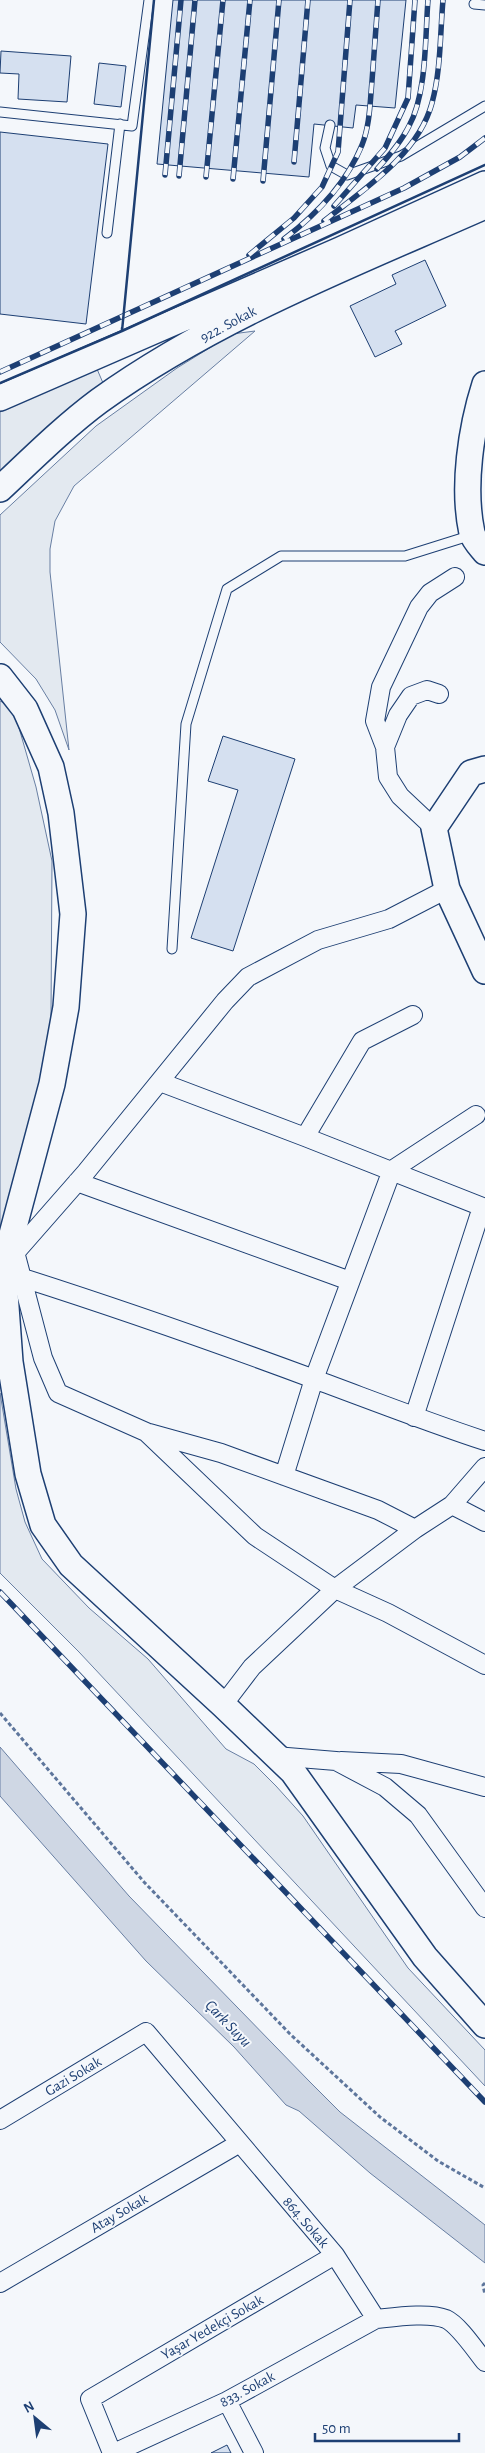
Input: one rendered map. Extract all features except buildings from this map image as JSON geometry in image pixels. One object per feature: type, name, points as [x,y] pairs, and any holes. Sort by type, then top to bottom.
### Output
[{"type":"street","name":"922. Sokak","points":[[0,398],[340,250],[485,184]]},
{"type":"street","name":"922. Sokak","points":[[0,489],[38,453],[99,402],[159,362],[220,327],[280,298],[485,206]]},
{"type":"street","points":[[479,544],[469,488],[471,444],[485,384]]},
{"type":"street","points":[[455,577],[430,593],[419,607],[381,687],[375,721],[385,747],[388,777],[400,796],[434,828],[447,889],[485,972]]},
{"type":"street","points":[[2,681],[25,709],[51,767],[61,813],[73,914],[66,1007],[52,1084],[13,1246],[5,1293],[10,1362],[28,1474],[43,1525],[71,1565],[223,1704],[292,1772],[425,1957],[485,2026]]},
{"type":"street","points":[[385,747],[398,715],[411,696],[427,690],[439,694]]},
{"type":"street","points":[[434,828],[471,773],[485,769]]},
{"type":"street","points":[[13,1246],[77,1182],[225,1001],[248,977],[318,940],[389,919],[447,889]]},
{"type":"street","points":[[305,1136],[362,1041],[413,1015]]},
{"type":"street","points":[[160,1082],[305,1136],[484,1207],[414,1418]]},
{"type":"street","points":[[284,1476],[314,1379],[392,1170],[476,1115]]},
{"type":"street","points":[[77,1182],[350,1281]]},
{"type":"street","points":[[13,1246],[43,1358],[58,1393],[146,1432],[221,1453],[378,1510],[415,1529]]},
{"type":"street","points":[[23,1278],[125,1311],[314,1379],[414,1418],[485,1441]]},
{"type":"street","points":[[146,1432],[255,1536],[335,1589],[388,1613],[485,1665]]},
{"type":"street","points":[[223,1704],[252,1666],[335,1589],[415,1529],[452,1505],[485,1467]]},
{"type":"street","points":[[452,1505],[485,1522]]},
{"type":"street","points":[[275,1756],[401,1764],[485,1787]]},
{"type":"street","points":[[336,1761],[385,1787],[418,1815],[485,1908]]},
{"type":"street","name":"Gazi Sokak","points":[[0,2120],[146,2032]]},
{"type":"street","name":"864. Sokak","points":[[146,2032],[238,2144],[335,2255],[376,2319]]},
{"type":"street","name":"Atay Sokak","points":[[0,2283],[238,2144]]},
{"type":"street","name":"Yaşar Yedekçi Sokak","points":[[113,2453],[90,2398],[335,2255]]},
{"type":"street","points":[[376,2319],[422,2316],[446,2319],[464,2336],[485,2362]]},
{"type":"street","name":"833. Sokak","points":[[113,2453],[227,2401],[376,2319]]},
{"type":"street","points":[[227,2401],[254,2453]]},
{"type":"lane","points":[[0,112],[132,126],[149,0]]},
{"type":"lane","points":[[474,4],[485,5]]},
{"type":"lane","points":[[330,125],[325,148],[331,166],[347,175],[401,156],[485,106]]},
{"type":"lane","points":[[107,233],[120,124]]},
{"type":"lane","points":[[172,949],[186,724],[227,589],[281,556],[405,556],[479,544]]},
{"type":"path","points":[[0,1713],[144,1882],[290,2034],[380,2117],[438,2161],[485,2188]]},
{"type":"path","points":[[484,2284],[485,2295]]},
{"type":"shaded area","points":[[255,331],[74,486],[55,521],[50,549],[50,572],[69,750],[55,710],[36,679],[0,642],[0,515],[96,426],[177,368],[232,334]]},
{"type":"shaded area","points":[[97,369],[103,383],[68,410],[0,473],[0,412]]},
{"type":"shaded area","points":[[0,701],[13,707],[36,787],[52,861],[51,1015],[47,1074],[0,1276]]},
{"type":"shaded area","points":[[0,1393],[16,1489],[25,1522],[42,1559],[89,1608],[148,1659],[226,1749],[254,1764],[303,1816],[408,1968],[485,2050],[485,2086],[79,1652],[0,1573]]},
{"type":"water","name":"Çark Suyu","points":[[0,1747],[129,1896],[340,2112],[485,2225],[485,2263],[370,2173],[299,2111],[286,2105],[234,2047],[146,1961],[0,1796]]},
{"type":"railway","points":[[165,175],[181,0]]},
{"type":"railway","points":[[179,176],[195,0]]},
{"type":"railway","points":[[206,177],[223,0]]},
{"type":"railway","points":[[233,179],[250,0]]},
{"type":"railway","points":[[263,181],[279,0]]},
{"type":"railway","points":[[294,162],[308,0]]},
{"type":"railway","points":[[249,255],[294,218],[322,187],[338,152],[350,0]]},
{"type":"railway","points":[[284,239],[319,209],[339,185],[348,173],[362,145],[367,130],[369,113],[378,0]]},
{"type":"railway","points":[[334,206],[385,148],[408,98],[415,0]]},
{"type":"railway","points":[[377,169],[402,138],[415,113],[424,64],[428,0]]},
{"type":"railway","points":[[324,221],[388,170],[415,139],[425,122],[432,103],[437,78],[443,0]]},
{"type":"railway","points":[[0,372],[404,188],[460,157],[485,138]]},
{"type":"railway","points":[[0,1592],[485,2102]]},
{"type":"wall","points":[[154,0],[122,331],[485,165]]},
{"type":"wall","points":[[0,383],[122,331],[122,328]]}]
